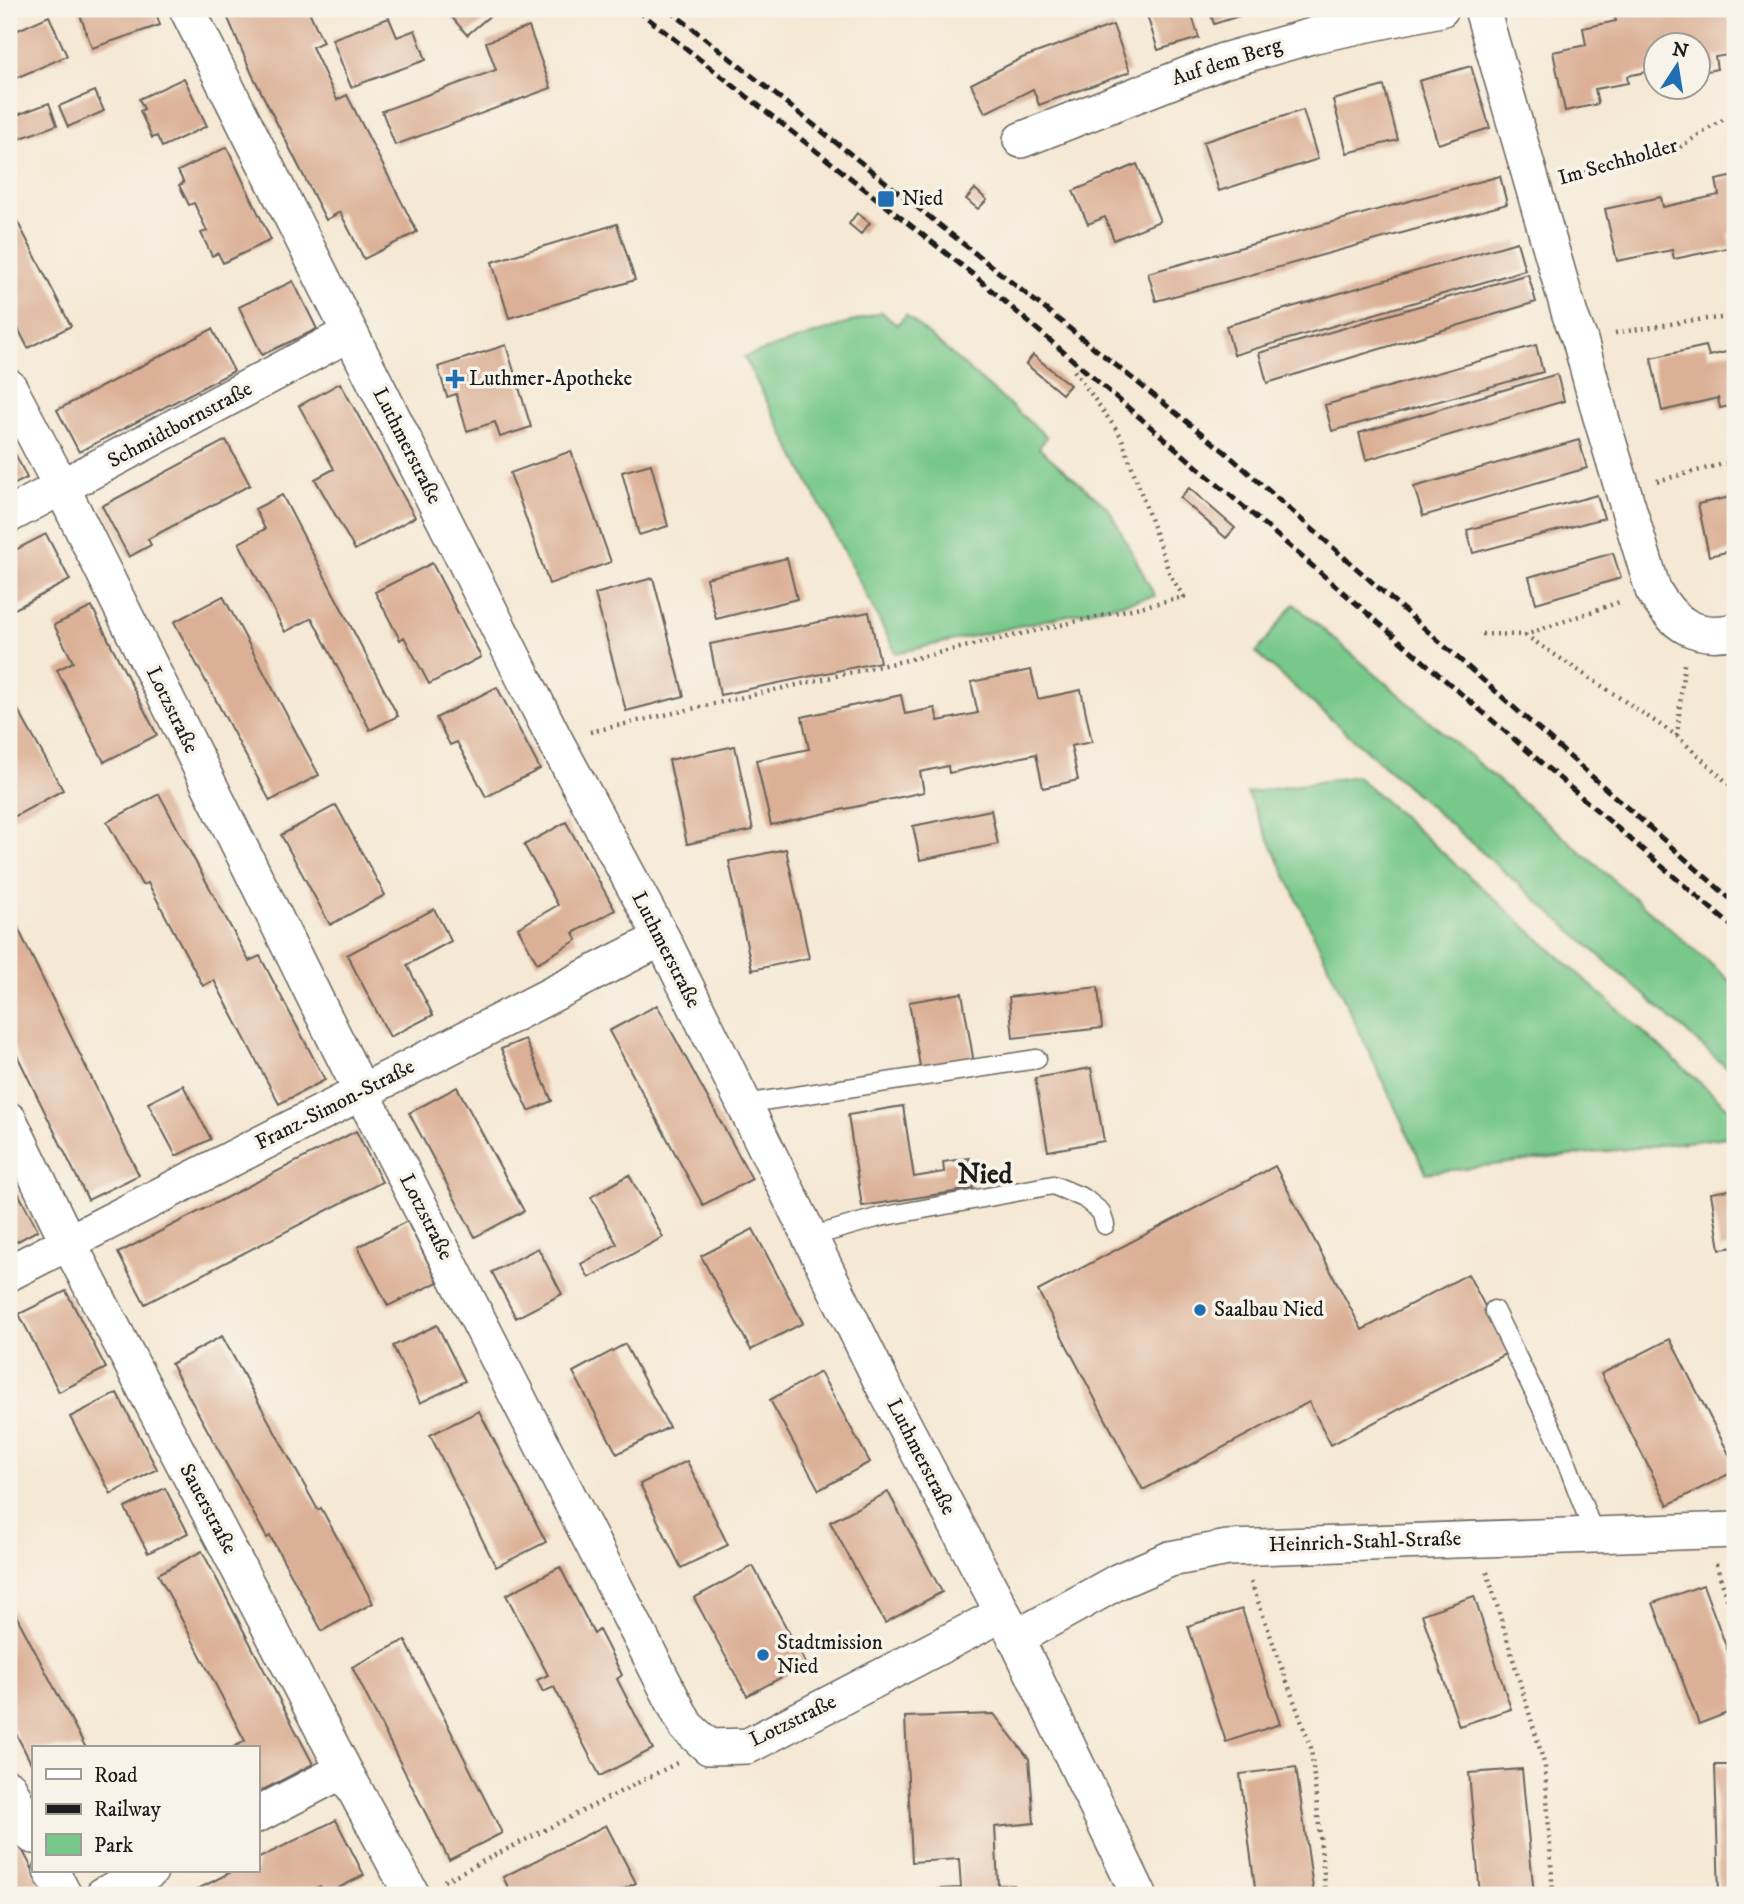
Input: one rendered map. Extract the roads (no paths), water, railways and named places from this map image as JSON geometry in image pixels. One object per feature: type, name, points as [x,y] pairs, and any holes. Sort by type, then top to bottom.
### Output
[{"type":"street","name":"Luthmerstraße","points":[[187,9],[555,740],[662,939],[882,1383],[1009,1626],[1139,1895]]},
{"type":"street","name":"Auf dem Berg","points":[[1021,141],[1223,61],[1315,35],[1441,9]]},
{"type":"street","name":"Im Sechholder","points":[[1482,9],[1653,590],[1666,613],[1688,627],[1703,633],[1735,631]]},
{"type":"street","name":"Schmidtbornstraße","points":[[9,515],[350,333]]},
{"type":"street","name":"Lotzstraße","points":[[9,387],[62,488],[361,1091],[686,1726],[709,1747],[748,1746],[1009,1626]]},
{"type":"street","name":"Franz-Simon-Straße","points":[[9,1273],[662,939]]},
{"type":"street","name":"Sauerstraße","points":[[9,1120],[68,1242],[344,1770],[426,1889]]},
{"type":"street","name":"Heinrich-Stahl-Straße","points":[[1009,1626],[1170,1559],[1238,1547],[1720,1530]]},
{"type":"street","points":[[259,1814],[344,1770]]},
{"type":"street","points":[[9,1788],[32,1834]]},
{"type":"street","points":[[52,1872],[64,1895]]},
{"type":"street","points":[[103,1895],[148,1872]]},
{"type":"lane","points":[[744,1104],[1037,1059]]},
{"type":"lane","points":[[810,1237],[880,1217],[1053,1185],[1084,1198],[1101,1212],[1105,1224]]},
{"type":"lane","points":[[1494,1310],[1560,1445],[1594,1534]]},
{"type":"railway","points":[[636,9],[975,276],[1735,929]]},
{"type":"railway","points":[[668,9],[1225,452],[1735,903]]},
{"type":"place","name":"Nied","points":[[886,199]]},
{"type":"place","name":"Luthmer-Apotheke","points":[[455,379]]},
{"type":"place","name":"Saalbau Nied","points":[[1200,1310]]},
{"type":"place","name":"Stadtmission Nied","points":[[763,1655]]},
{"type":"district","name":"Nied","points":[[985,1174]]}]
